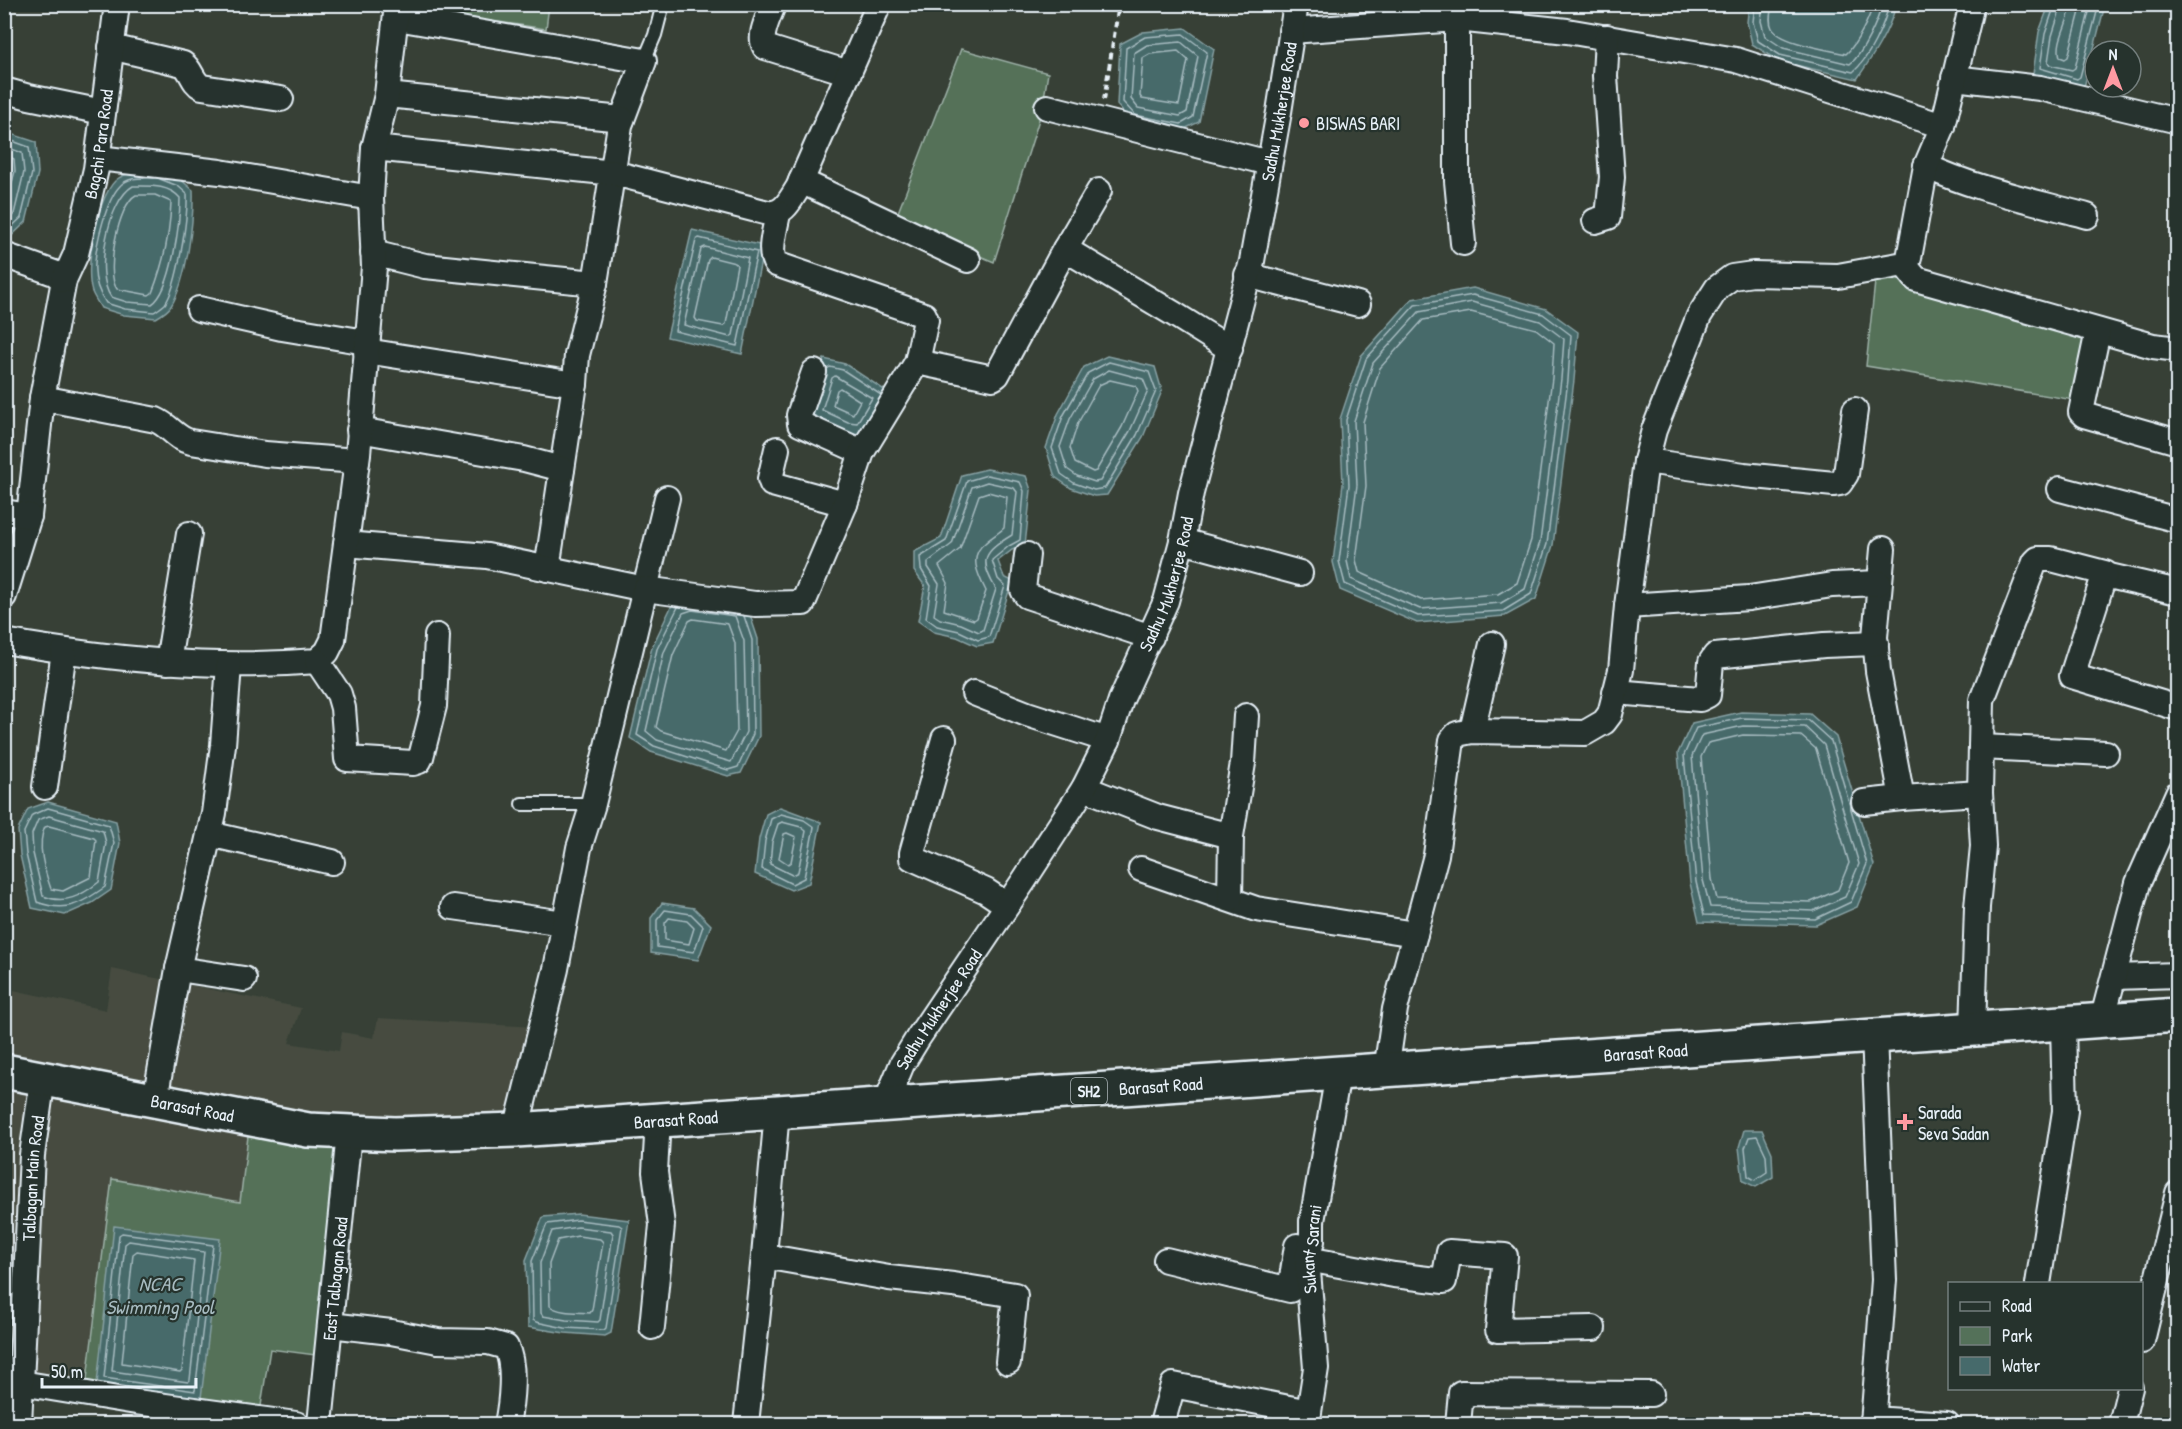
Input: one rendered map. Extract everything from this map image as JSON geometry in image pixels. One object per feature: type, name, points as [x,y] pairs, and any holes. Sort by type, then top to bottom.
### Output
[{"type":"main road","name":"Barasat Road","points":[[4,1071],[290,1127],[349,1133],[395,1134],[516,1130],[2178,1015]]},
{"type":"street","name":"Bagchi Para Road","points":[[4,596],[29,516],[42,398],[64,280],[76,254],[98,158],[117,4]]},
{"type":"street","points":[[374,148],[614,173],[768,213],[777,213],[784,208],[801,181],[879,4]]},
{"type":"street","name":"Sadhu Mukherjee Road","points":[[885,1105],[912,1046],[1084,788],[1108,740],[1121,700],[1166,601],[1247,275],[1279,112],[1296,4]]},
{"type":"street","points":[[1386,1071],[1395,1009],[1436,855],[1452,740],[1456,734],[1472,731],[1585,733],[1604,722],[1610,714],[1621,670],[1646,461],[1654,430],[1699,316],[1717,288],[1732,278],[1753,274],[1839,276],[1905,264],[1909,258],[1926,166],[1943,126],[1972,4]]},
{"type":"street","points":[[773,5],[763,34],[762,40],[765,47],[849,73]]},
{"type":"street","points":[[4,641],[130,660],[229,665],[316,661],[327,652],[333,640],[357,461],[374,267],[371,198],[374,148],[387,95],[397,11],[644,61],[622,119],[616,145],[614,173],[595,283],[577,355],[575,384],[547,569]]},
{"type":"street","points":[[1459,12],[1456,181],[1463,243]]},
{"type":"street","points":[[1291,31],[1459,12],[1736,60],[1943,126]]},
{"type":"street","points":[[1595,221],[1608,217],[1612,177],[1605,76],[1607,37]]},
{"type":"street","points":[[111,47],[183,64],[189,69],[197,85],[202,87],[280,99]]},
{"type":"street","points":[[1954,78],[2040,88],[2178,121]]},
{"type":"street","points":[[4,90],[103,112]]},
{"type":"street","points":[[387,95],[622,119]]},
{"type":"street","points":[[1047,107],[1269,163]]},
{"type":"street","points":[[98,158],[220,172],[371,198]]},
{"type":"street","points":[[1926,166],[1949,177],[2087,216]]},
{"type":"street","points":[[801,181],[968,260]]},
{"type":"street","points":[[917,362],[993,378],[997,375],[1065,249],[1099,192]]},
{"type":"street","points":[[346,543],[487,556],[645,589],[755,604],[803,603],[845,504],[862,452],[917,362],[926,317],[776,264],[773,259],[773,248],[777,213]]},
{"type":"street","points":[[1065,249],[1230,349]]},
{"type":"street","points":[[373,253],[425,266],[595,283]]},
{"type":"street","points":[[4,255],[54,273],[64,280]]},
{"type":"street","points":[[1905,264],[1916,279],[2152,346],[2178,349]]},
{"type":"street","points":[[1247,275],[1358,304]]},
{"type":"street","points":[[199,309],[366,347],[575,384]]},
{"type":"street","points":[[2098,331],[2081,412],[2084,415],[2178,442]]},
{"type":"street","points":[[814,372],[799,415],[800,424],[862,452]]},
{"type":"street","points":[[42,398],[156,420],[163,423],[182,440],[191,442],[265,454],[357,461]]},
{"type":"street","points":[[1646,461],[1744,476],[1840,483],[1845,474],[1855,410]]},
{"type":"street","points":[[359,430],[524,459],[562,469]]},
{"type":"street","points":[[777,449],[770,479],[772,484],[845,504]]},
{"type":"street","points":[[2060,489],[2178,520]]},
{"type":"street","points":[[516,1130],[556,969],[579,848],[593,804],[667,498]]},
{"type":"street","points":[[4,512],[29,516]]},
{"type":"street","points":[[168,662],[189,534]]},
{"type":"street","points":[[1182,541],[1300,573]]},
{"type":"street","points":[[1883,549],[1876,643],[1883,706],[1902,798]]},
{"type":"street","points":[[1027,555],[1023,590],[1026,596],[1151,637]]},
{"type":"street","points":[[1973,1030],[1977,918],[1983,846],[1980,793],[1982,700],[2035,562],[2044,557],[2105,573],[2105,575],[2178,592]]},
{"type":"street","points":[[2105,575],[2073,676],[2178,708]]},
{"type":"street","points":[[1627,606],[1749,598],[1832,585],[1879,583]]},
{"type":"street","points":[[316,661],[339,694],[343,708],[347,759],[413,763],[421,757],[434,706],[437,636]]},
{"type":"street","points":[[1615,692],[1700,699],[1708,695],[1711,662],[1715,656],[1824,645],[1876,643]]},
{"type":"street","points":[[1472,731],[1492,644]]},
{"type":"street","points":[[45,787],[64,651]]},
{"type":"street","points":[[155,1100],[178,969],[209,834],[223,745],[229,665]]},
{"type":"street","points":[[974,693],[1027,714],[1108,740]]},
{"type":"street","points":[[1230,899],[1232,836],[1243,763],[1245,716]]},
{"type":"street","points":[[944,740],[912,858],[986,891],[1007,905]]},
{"type":"street","points":[[1981,747],[2106,753]]},
{"type":"street","points":[[1084,788],[1158,818],[1232,836]]},
{"type":"street","points":[[1864,802],[1980,793]]},
{"type":"street","points":[[2102,1021],[2139,883],[2178,793]]},
{"type":"street","points":[[209,834],[332,862]]},
{"type":"street","points":[[1141,869],[1256,909],[1415,934]]},
{"type":"street","points":[[453,907],[564,923]]},
{"type":"street","points":[[178,969],[244,979]]},
{"type":"street","points":[[2114,977],[2178,975]]},
{"type":"street","points":[[2038,1282],[2065,1111],[2063,1024]]},
{"type":"street","points":[[1874,1035],[1884,1280],[1873,1422],[1947,1425]]},
{"type":"street","name":"Sukant Sarani","points":[[1307,1418],[1316,1368],[1309,1250],[1338,1074]]},
{"type":"street","name":"Talbagan Main Road","points":[[19,1425],[33,1155],[43,1078]]},
{"type":"street","points":[[746,1425],[777,1112]]},
{"type":"street","points":[[652,1327],[662,1224],[655,1172],[658,1120]]},
{"type":"street","name":"East Talbagan Road","points":[[320,1425],[349,1133]]},
{"type":"street","points":[[2143,1338],[2169,1264],[2178,1193]]},
{"type":"street","points":[[1166,1260],[1290,1290],[1298,1240],[1309,1250],[1394,1275],[1444,1281],[1449,1252],[1505,1256],[1498,1330],[1593,1328]]},
{"type":"street","points":[[764,1257],[889,1278],[1015,1295],[1008,1362]]},
{"type":"street","points":[[330,1324],[438,1341],[488,1342],[506,1347],[510,1363],[511,1384],[511,1405],[507,1425]]},
{"type":"street","points":[[21,1383],[296,1425]]},
{"type":"street","points":[[1162,1425],[1173,1385],[1307,1418]]},
{"type":"street","points":[[2121,1425],[2130,1390]]},
{"type":"street","points":[[1458,1425],[1461,1393],[1651,1394]]},
{"type":"lane","points":[[644,61],[655,35],[663,4]]},
{"type":"lane","points":[[522,804],[593,804]]},
{"type":"path","points":[[1102,121],[1119,4]]},
{"type":"shaded area","points":[[112,969],[301,1008],[289,1043],[339,1051],[342,1032],[374,1038],[378,1018],[536,1027],[512,1122],[392,1128],[5,1064],[4,988],[106,1010]]},
{"type":"shaded area","points":[[4,1078],[249,1128],[241,1202],[86,1387],[28,1378],[9,1424],[4,1424]]},
{"type":"green space","points":[[411,5],[549,5],[546,29],[412,9]]},
{"type":"green space","points":[[961,49],[1048,73],[1042,110],[994,262],[895,220]]},
{"type":"green space","points":[[1901,268],[2093,326],[2080,401],[1866,366],[1875,282]]},
{"type":"green space","points":[[249,1128],[347,1135],[323,1356],[270,1349],[260,1412],[86,1387],[112,1179],[240,1202]]},
{"type":"water","points":[[1749,4],[1896,5],[1875,53],[1857,79],[1778,61],[1752,44],[1747,22]]},
{"type":"water","points":[[2049,5],[2105,5],[2096,39],[2083,39],[2083,87],[2033,74],[2039,32]]},
{"type":"water","points":[[1185,28],[1214,49],[1199,122],[1182,130],[1130,120],[1117,105],[1120,44],[1143,32]]},
{"type":"water","points":[[5,132],[36,142],[38,173],[26,222],[5,242]]},
{"type":"water","points":[[136,172],[159,172],[181,180],[193,190],[188,249],[177,295],[170,308],[156,318],[124,315],[101,308],[92,292],[90,267],[94,234],[103,203],[109,190],[120,177]]},
{"type":"water","points":[[692,230],[764,246],[742,354],[667,337]]},
{"type":"water","points":[[1473,288],[1546,309],[1578,332],[1553,545],[1536,599],[1505,616],[1417,623],[1340,590],[1333,562],[1343,484],[1340,419],[1361,356],[1412,299]]},
{"type":"water","points":[[1107,356],[1155,367],[1162,391],[1143,437],[1107,495],[1094,496],[1071,488],[1055,477],[1046,448],[1058,414],[1084,367]]},
{"type":"water","points":[[824,359],[845,364],[892,395],[865,438],[844,436],[804,417]]},
{"type":"water","points":[[987,469],[1026,476],[1031,490],[1025,545],[1012,550],[998,561],[1004,577],[1012,581],[993,643],[977,646],[957,637],[934,632],[918,621],[925,586],[914,571],[914,552],[941,538],[962,475]]},
{"type":"water","points":[[674,601],[746,603],[758,639],[759,736],[741,773],[728,776],[651,752],[630,738],[652,647]]},
{"type":"water","points":[[1741,712],[1810,714],[1836,737],[1874,865],[1857,907],[1816,925],[1699,922],[1690,883],[1678,753],[1692,723]]},
{"type":"water","points":[[48,802],[116,821],[120,843],[111,890],[92,903],[65,915],[32,908],[20,855],[18,830],[28,809]]},
{"type":"water","points":[[780,807],[821,822],[809,883],[791,890],[755,874],[759,839],[766,814]]},
{"type":"water","points":[[662,903],[694,908],[711,925],[698,960],[651,953],[651,918]]},
{"type":"water","points":[[1744,1130],[1762,1130],[1772,1153],[1773,1177],[1756,1187],[1743,1181],[1739,1147]]},
{"type":"water","points":[[578,1214],[629,1220],[611,1333],[605,1336],[528,1327],[526,1260],[543,1217]]},
{"type":"water","name":"NCAC Swimming Pool","points":[[114,1226],[220,1239],[201,1398],[97,1384]]},
{"type":"place","name":"BISWAS BARI","points":[[1304,123]]},
{"type":"place","name":"Sarada Seva Sadan","points":[[1905,1122]]}]
